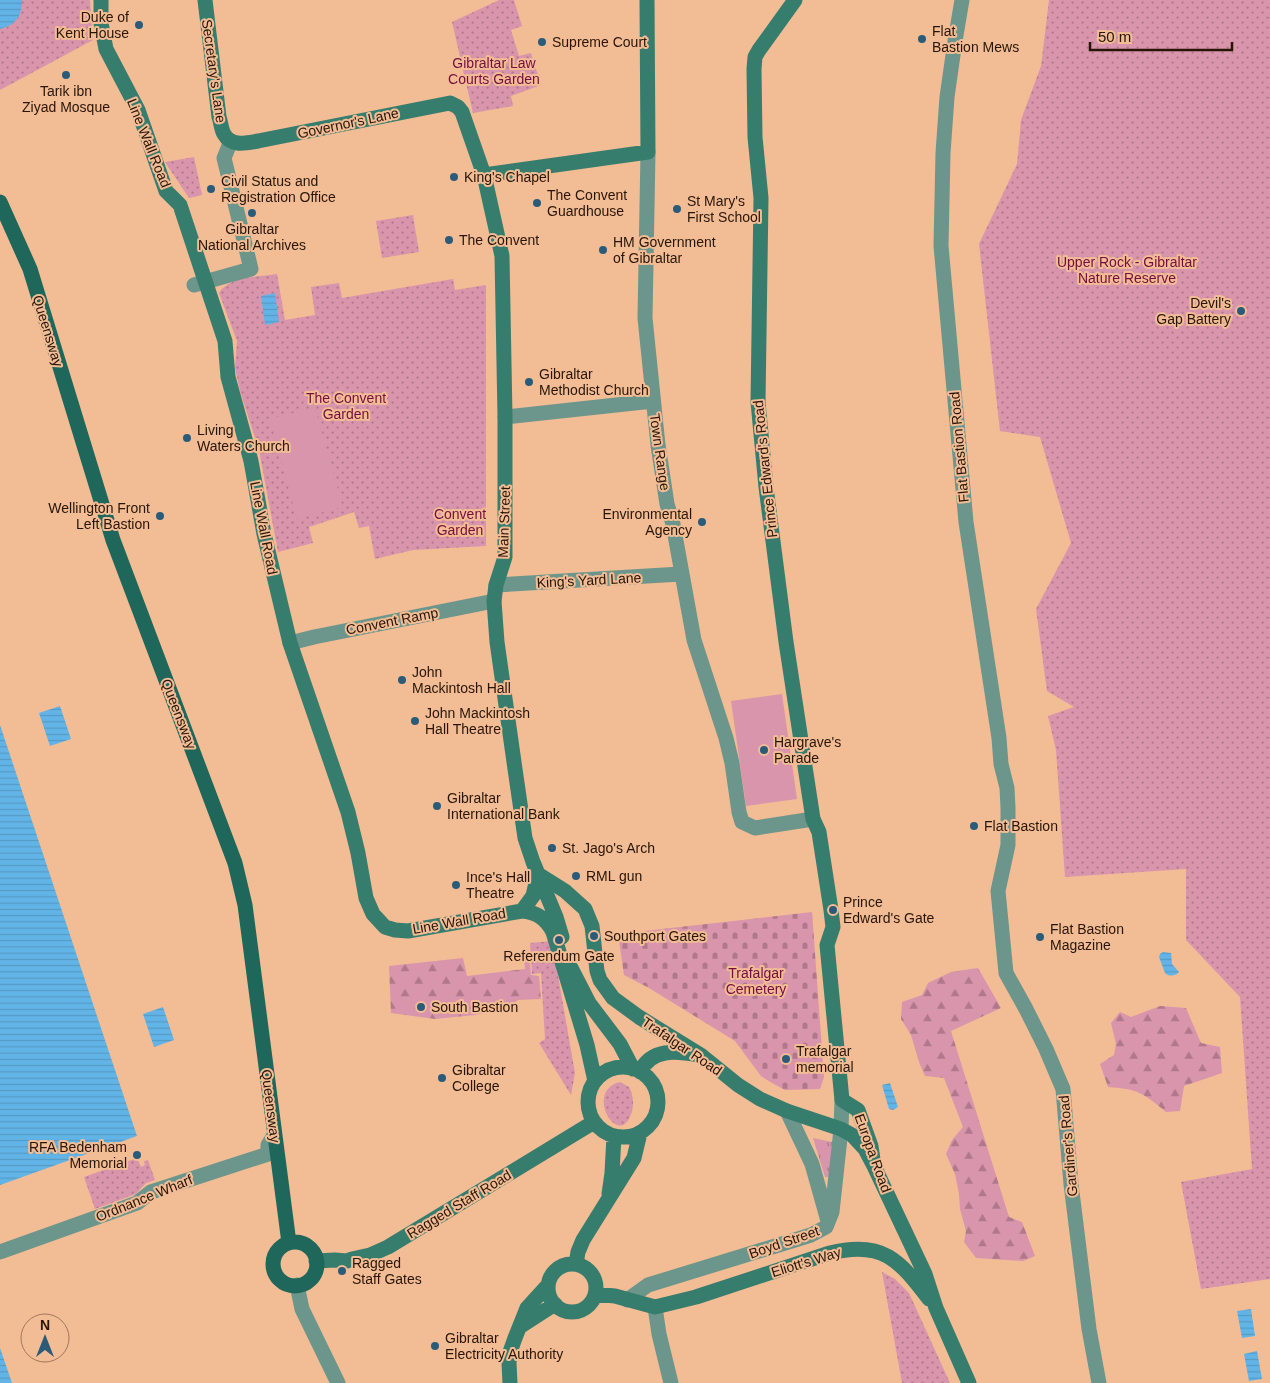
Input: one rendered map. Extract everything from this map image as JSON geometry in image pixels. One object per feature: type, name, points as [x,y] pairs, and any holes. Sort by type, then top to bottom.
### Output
[{"type":"main road","name":"Queensway","points":[[0,202],[30,269],[113,540],[235,863],[245,905],[289,1243]]},
{"type":"main road","points":[[289,1243],[303,1244],[314,1254],[316,1261],[314,1274],[304,1284],[297,1286],[291,1286],[280,1280],[273,1269],[273,1262],[278,1250],[289,1243]]},
{"type":"street","name":"Line Wall Road","points":[[101,0],[101,23],[106,49],[138,110],[166,191],[180,205],[200,283],[225,341],[228,377],[252,461],[264,534],[290,643],[348,812],[366,898],[373,914],[381,924],[390,930],[408,931],[522,911],[537,914],[550,925],[553,932],[587,1045],[595,1081]]},
{"type":"street","name":"Secretary's Lane","points":[[200,283],[251,269],[224,158],[231,142],[224,134],[219,117],[205,0]]},
{"type":"street","name":"Town Range","points":[[646,0],[648,152],[645,318],[653,401],[667,504],[673,524],[694,640],[726,738],[742,822],[755,828],[813,819]]},
{"type":"street","name":"Prince Edward's Road","points":[[795,0],[755,57],[755,137],[761,198],[760,325],[757,382],[766,487],[786,642],[813,819],[819,832],[831,910],[833,927],[827,945]]},
{"type":"street","name":"Flat Bastion Road","points":[[962,0],[947,96],[943,153],[941,246],[966,522],[999,738],[1001,764],[1007,788],[1008,845],[998,891]]},
{"type":"street","name":"Governor's Lane","points":[[231,142],[239,144],[258,141],[450,103],[458,107],[462,112]]},
{"type":"street","name":"Main Street","points":[[462,112],[484,175],[502,256],[505,557],[496,585],[494,601],[503,686],[525,838],[532,862],[556,918],[568,958],[581,991],[620,1044],[636,1070]]},
{"type":"street","points":[[484,175],[648,152]]},
{"type":"street","points":[[505,417],[653,401]]},
{"type":"street","name":"King's Yard Lane","points":[[496,585],[682,574]]},
{"type":"street","name":"Convent Ramp","points":[[290,643],[494,601]]},
{"type":"street","name":"Line Wall Road","points":[[522,911],[532,896],[538,874]]},
{"type":"street","name":"Trafalgar Road","points":[[538,874],[565,890],[585,909],[594,936],[597,971],[600,980],[613,998],[639,1017],[702,1056],[738,1085],[760,1099],[787,1111],[841,1129],[859,1140],[874,1166]]},
{"type":"street","name":"Gardiner's Road","points":[[998,891],[1006,974],[1046,1049],[1063,1089],[1071,1184],[1089,1328],[1099,1383]]},
{"type":"street","name":"Europa Road","points":[[827,945],[842,1100],[858,1110],[871,1146],[874,1166],[925,1274],[936,1308],[969,1383]]},
{"type":"street","points":[[636,1070],[644,1062],[659,1053],[683,1053],[702,1056]]},
{"type":"street","points":[[626,1068],[636,1070],[653,1084],[658,1096],[654,1120],[640,1133],[623,1137],[606,1133],[594,1122],[589,1109],[588,1101],[592,1087],[595,1081],[612,1069],[626,1068]]},
{"type":"street","points":[[829,1222],[835,1195],[842,1100]]},
{"type":"street","name":"Boyd Street","points":[[627,1300],[648,1286],[811,1235],[821,1231],[829,1222],[812,1164],[787,1111]]},
{"type":"street","name":"Ragged Staff Road","points":[[316,1261],[335,1260],[347,1262],[388,1247],[594,1122]]},
{"type":"street","points":[[576,1264],[583,1240],[634,1158],[640,1133]]},
{"type":"street","name":"Ordnance Wharf","points":[[0,1252],[137,1203],[151,1192],[268,1154],[268,1145],[274,1134]]},
{"type":"street","points":[[609,1196],[614,1136]]},
{"type":"street","name":"Eliott's Way","points":[[655,1307],[696,1297],[830,1253],[852,1248],[878,1251],[895,1260],[908,1272],[936,1308]]},
{"type":"street","points":[[576,1264],[588,1270],[593,1276],[596,1283],[596,1294],[591,1303],[580,1310],[567,1311],[555,1304],[548,1285],[550,1278],[561,1266],[576,1264]]},
{"type":"street","points":[[510,1383],[510,1352],[527,1308],[548,1285]]},
{"type":"street","points":[[297,1286],[302,1309],[338,1383]]},
{"type":"street","points":[[596,1294],[615,1296],[655,1307],[659,1334],[671,1383]]},
{"type":"street","points":[[521,1326],[555,1304]]},
{"type":"green space","points":[[0,0],[90,0],[93,40],[0,90]]},
{"type":"green space","name":"Gibraltar Law Courts Garden","points":[[499,0],[514,0],[522,26],[511,30],[519,56],[531,53],[541,85],[511,96],[513,106],[473,113],[452,22]]},
{"type":"green space","name":"Upper Rock - Gibraltar Nature Reserve","points":[[1049,0],[1270,0],[1270,1279],[1201,1289],[1181,1182],[1252,1169],[1240,997],[1186,940],[1186,869],[1065,877],[1056,750],[1048,716],[1074,707],[1047,691],[1036,609],[1071,543],[1040,437],[1000,431],[979,244],[1017,164],[1021,120],[1041,66]]},
{"type":"green space","points":[[194,157],[202,195],[189,198],[165,162]]},
{"type":"green space","points":[[413,215],[419,252],[382,258],[376,221]]},
{"type":"green space","name":"The Convent Garden","points":[[277,274],[285,320],[315,315],[311,287],[339,283],[342,298],[453,279],[455,290],[486,285],[486,546],[413,550],[375,559],[369,526],[359,528],[354,512],[309,527],[313,543],[278,552],[259,450],[240,391],[235,368],[237,341],[219,293],[224,287],[237,280]]},
{"type":"green space","points":[[315,407],[343,507],[297,519],[270,419]]},
{"type":"green space","name":"Hargrave's Parade","points":[[782,694],[797,799],[746,806],[731,701]]},
{"type":"green space","name":"Trafalgar Cemetery","points":[[812,912],[824,1077],[820,1089],[785,1090],[772,1083],[761,1076],[735,1041],[649,988],[624,975],[618,934]]},
{"type":"green space","points":[[552,941],[575,1073],[571,1095],[539,1043],[545,1039],[541,973],[532,974],[530,943]]},
{"type":"green space","points":[[529,952],[531,975],[539,976],[541,999],[518,1000],[509,1007],[475,1015],[435,1019],[391,1013],[389,966],[463,958],[467,976],[525,969],[524,953]]},
{"type":"green space","points":[[978,968],[1001,1008],[951,1031],[1009,1217],[1022,1222],[1035,1256],[1023,1261],[976,1258],[964,1242],[966,1231],[960,1209],[955,1174],[946,1154],[952,1140],[963,1127],[944,1078],[925,1076],[911,1035],[901,1019],[902,1002],[922,995],[928,983],[951,972]]},
{"type":"green space","points":[[1160,1006],[1186,1008],[1201,1043],[1220,1047],[1222,1073],[1184,1086],[1180,1111],[1166,1112],[1140,1093],[1108,1087],[1100,1064],[1114,1055],[1116,1044],[1111,1023],[1120,1012],[1131,1017]]},
{"type":"green space","points":[[620,1082],[629,1087],[633,1097],[633,1104],[631,1114],[626,1123],[619,1125],[612,1122],[607,1115],[604,1106],[604,1096],[609,1087]]},
{"type":"green space","points":[[813,1138],[832,1142],[830,1177],[825,1177]]},
{"type":"green space","points":[[137,1158],[141,1167],[145,1165],[144,1161],[148,1160],[155,1180],[146,1183],[136,1194],[95,1209],[84,1177]]},
{"type":"green space","points":[[882,1272],[895,1279],[909,1293],[950,1383],[902,1383]]},
{"type":"water","points":[[0,0],[22,0],[21,11],[17,19],[10,25],[0,29]]},
{"type":"water","points":[[275,293],[279,322],[265,325],[261,296]]},
{"type":"water","points":[[60,706],[71,739],[50,746],[39,713]]},
{"type":"water","points":[[0,725],[137,1136],[0,1185]]},
{"type":"water","points":[[1163,952],[1171,953],[1172,964],[1179,972],[1170,975],[1165,973],[1159,957]]},
{"type":"water","points":[[163,1007],[174,1040],[154,1047],[143,1014]]},
{"type":"water","points":[[890,1083],[898,1107],[893,1110],[889,1109],[882,1085]]},
{"type":"water","points":[[1251,1309],[1255,1336],[1242,1338],[1237,1311]]},
{"type":"water","points":[[0,1348],[12,1383],[0,1383]]},
{"type":"water","points":[[1257,1351],[1262,1379],[1249,1381],[1244,1354]]},
{"type":"place","name":"Duke of Kent House","points":[[139,25]]},
{"type":"place","name":"Flat Bastion Mews","points":[[922,39]]},
{"type":"place","name":"Supreme Court","points":[[542,42]]},
{"type":"place","name":"Tarik ibn Ziyad Mosque","points":[[66,75]]},
{"type":"place","name":"King's Chapel","points":[[454,177]]},
{"type":"place","name":"Civil Status and Registration Office","points":[[211,189]]},
{"type":"place","name":"The Convent Guardhouse","points":[[537,203]]},
{"type":"place","name":"St Mary's First School","points":[[677,209]]},
{"type":"place","name":"Gibraltar National Archives","points":[[252,213]]},
{"type":"place","name":"The Convent","points":[[449,240]]},
{"type":"place","name":"HM Government of Gibraltar","points":[[603,250]]},
{"type":"place","name":"Devil's Gap Battery","points":[[1241,311]]},
{"type":"place","name":"Gibraltar Methodist Church","points":[[529,382]]},
{"type":"place","name":"Living Waters Church","points":[[187,438]]},
{"type":"place","name":"Wellington Front Left Bastion","points":[[160,516]]},
{"type":"place","name":"Environmental Agency","points":[[702,522]]},
{"type":"place","name":"John Mackintosh Hall","points":[[402,680]]},
{"type":"place","name":"John Mackintosh Hall Theatre","points":[[415,721]]},
{"type":"place","name":"Hargrave's Parade","points":[[764,750]]},
{"type":"place","name":"Gibraltar International Bank","points":[[437,806]]},
{"type":"place","name":"Flat Bastion","points":[[974,826]]},
{"type":"place","name":"St. Jago's Arch","points":[[552,848]]},
{"type":"place","name":"RML gun","points":[[576,876]]},
{"type":"place","name":"Ince's Hall Theatre","points":[[456,885]]},
{"type":"place","name":"Prince Edward's Gate","points":[[833,910]]},
{"type":"place","name":"Southport Gates","points":[[594,936]]},
{"type":"place","name":"Flat Bastion Magazine","points":[[1040,937]]},
{"type":"place","name":"Referendum Gate","points":[[559,940]]},
{"type":"place","name":"South Bastion","points":[[421,1007]]},
{"type":"place","name":"Trafalgar memorial","points":[[786,1059]]},
{"type":"place","name":"Gibraltar College","points":[[442,1078]]},
{"type":"place","name":"RFA Bedenham Memorial","points":[[137,1155]]},
{"type":"place","name":"Ragged Staff Gates","points":[[342,1271]]},
{"type":"place","name":"Gibraltar Electricity Authority","points":[[435,1346]]},
{"type":"park label","name":"Convent Garden","points":[[460,522]]}]
